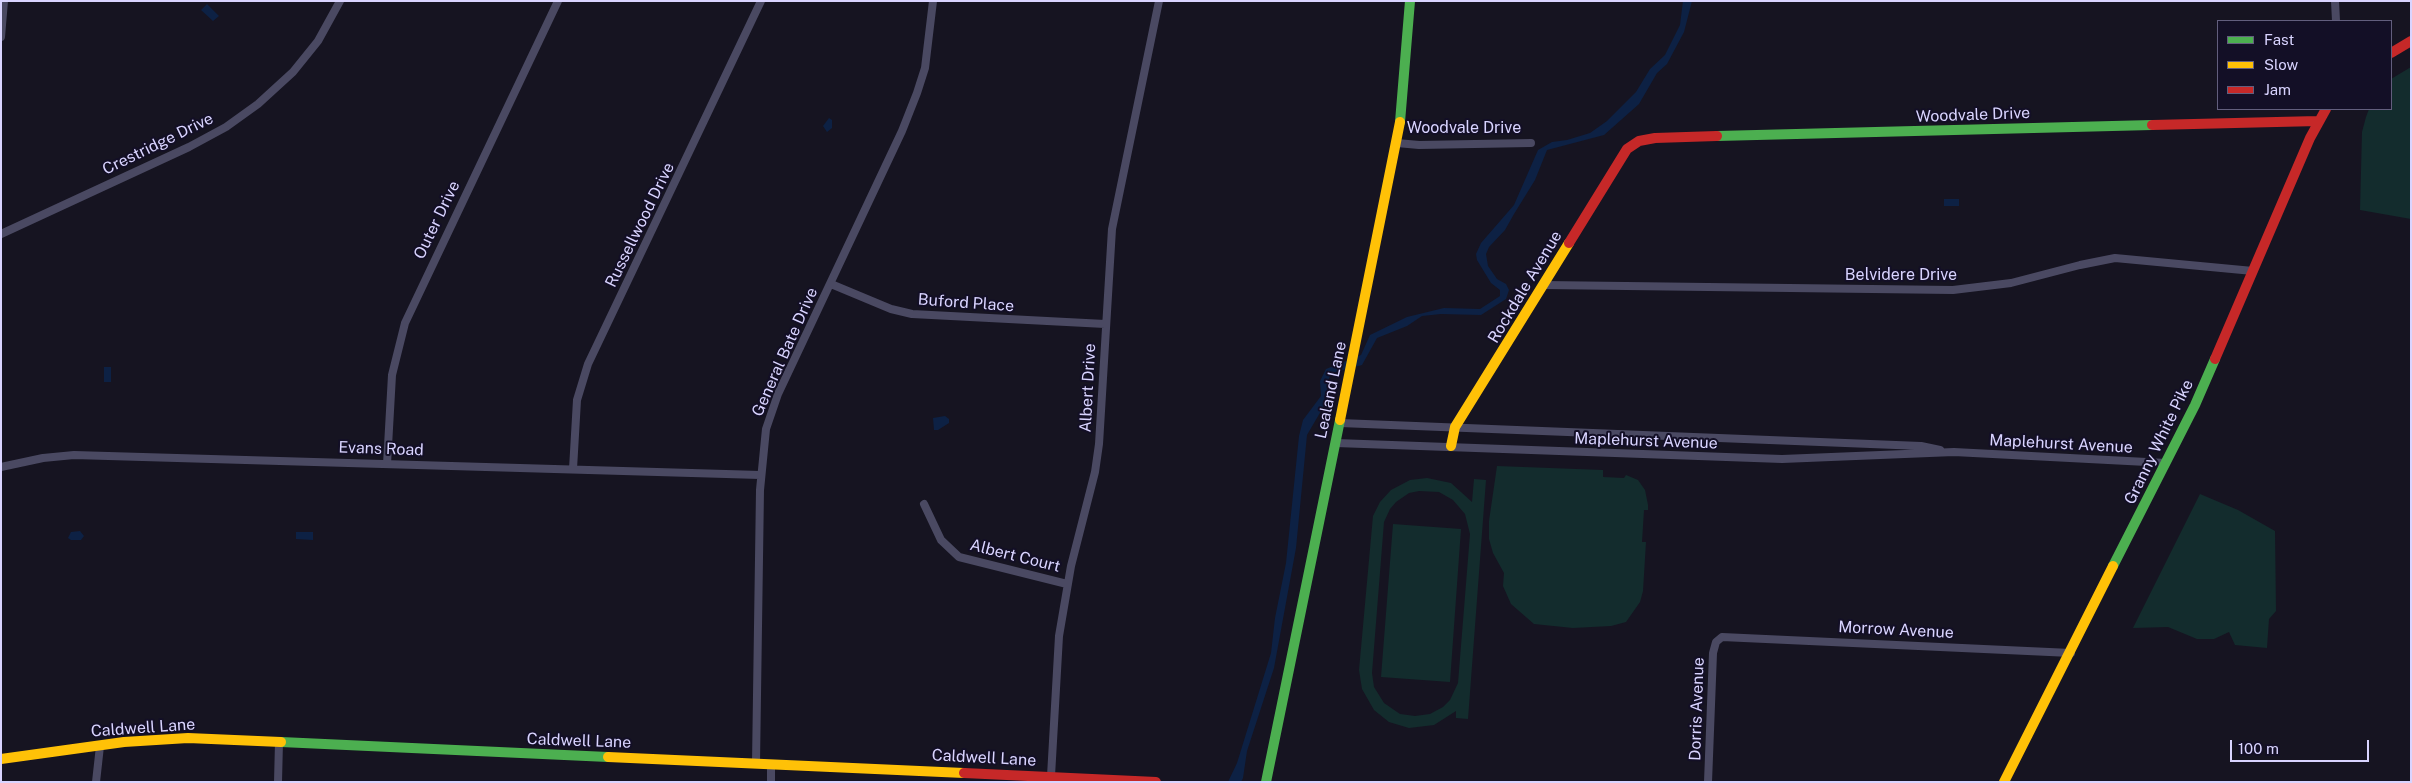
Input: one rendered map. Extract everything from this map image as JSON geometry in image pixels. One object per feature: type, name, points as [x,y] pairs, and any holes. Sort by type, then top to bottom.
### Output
[{"type":"street","points":[[1,37],[4,1]]},
{"type":"street","name":"Crestridge Drive","points":[[1,234],[203,140],[234,122],[273,92],[300,64],[318,41],[340,1]]},
{"type":"street","name":"Outer Drive","points":[[387,464],[392,375],[405,324],[558,1]]},
{"type":"street","name":"Russellwood Drive","points":[[573,468],[577,400],[588,364],[761,1]]},
{"type":"street","name":"General Bate Drive","points":[[756,763],[760,475],[763,446],[771,412],[902,131],[917,93],[924,68],[933,1]]},
{"type":"street","name":"Albert Drive","points":[[1051,776],[1056,669],[1068,584],[1098,457],[1112,229],[1159,1]]},
{"type":"street","name":"Lealand Lane","points":[[1266,782],[1296,628],[1397,143],[1406,79],[1410,1]]},
{"type":"street","points":[[2335,1],[2336,20]]},
{"type":"street","points":[[2392,52],[2411,41]]},
{"type":"street","name":"Granny White Pike","points":[[2004,782],[2195,405],[2318,121],[2325,110]]},
{"type":"street","name":"Woodvale Drive","points":[[1630,146],[1639,141],[1655,138],[2318,121]]},
{"type":"street","name":"Woodvale Drive","points":[[1397,143],[1437,145],[1531,143]]},
{"type":"street","name":"Rockdale Avenue","points":[[1451,446],[1455,427],[1544,285],[1612,171],[1630,146]]},
{"type":"street","name":"Belvidere Drive","points":[[1544,285],[1970,289],[2011,283],[2080,264],[2115,258],[2253,271]]},
{"type":"street","name":"Buford Place","points":[[831,284],[891,309],[912,314],[1105,324]]},
{"type":"street","name":"Maplehurst Avenue","points":[[1340,424],[1921,446],[1954,452]]},
{"type":"street","name":"Maplehurst Avenue","points":[[1336,443],[1451,446],[1613,455],[1782,459],[1954,452],[2166,463]]},
{"type":"street","name":"Evans Road","points":[[1,467],[53,456],[74,455],[573,468],[760,475]]},
{"type":"street","name":"Albert Court","points":[[924,504],[941,540],[959,557],[1068,584]]},
{"type":"street","name":"Morrow Avenue","points":[[1719,639],[1734,636],[2071,652]]},
{"type":"street","name":"Dorris Avenue","points":[[1708,782],[1713,653],[1719,639]]},
{"type":"street","name":"Caldwell Lane","points":[[1,759],[178,738],[756,763],[984,777],[1051,776],[1156,782]]},
{"type":"street","points":[[278,782],[279,742]]},
{"type":"street","points":[[96,782],[100,746]]},
{"type":"street","points":[[771,764],[771,782]]},
{"type":"green space","points":[[2411,67],[2411,219],[2360,210],[2362,132],[2369,110],[2392,110],[2392,78]]},
{"type":"green space","points":[[1497,466],[1603,470],[1603,477],[1624,478],[1626,475],[1638,480],[1645,490],[1648,505],[1648,510],[1644,510],[1642,542],[1646,542],[1643,591],[1640,602],[1626,622],[1611,626],[1573,628],[1534,624],[1511,604],[1503,586],[1504,573],[1493,553],[1489,539],[1489,521]]},
{"type":"green space","points":[[1427,478],[1451,483],[1472,502],[1474,479],[1486,480],[1468,719],[1456,718],[1456,711],[1434,725],[1409,728],[1389,722],[1374,710],[1362,689],[1359,670],[1373,516],[1380,502],[1391,490],[1410,480]],"holes":[[[1419,491],[1439,492],[1453,500],[1465,514],[1470,534],[1458,683],[1450,700],[1443,707],[1430,714],[1415,716],[1400,714],[1384,703],[1374,687],[1372,673],[1384,522],[1390,509],[1396,502],[1409,493]]]},
{"type":"green space","points":[[2200,494],[2238,510],[2275,531],[2276,611],[2269,619],[2267,648],[2235,645],[2229,632],[2214,639],[2197,639],[2168,627],[2133,628]]},
{"type":"green space","points":[[1393,524],[1461,529],[1450,682],[1381,677]]},
{"type":"water","points":[[1683,1],[1692,1],[1684,32],[1667,64],[1657,73],[1639,104],[1604,135],[1547,150],[1535,180],[1505,230],[1489,247],[1486,254],[1488,266],[1497,279],[1506,284],[1509,290],[1506,299],[1481,315],[1441,314],[1422,316],[1407,326],[1377,338],[1362,365],[1332,373],[1328,380],[1328,399],[1307,435],[1296,548],[1274,668],[1247,751],[1243,778],[1241,782],[1228,782],[1237,763],[1271,653],[1275,618],[1286,563],[1299,436],[1303,420],[1321,396],[1320,381],[1326,369],[1361,355],[1370,335],[1407,317],[1444,308],[1480,309],[1500,296],[1500,290],[1491,283],[1477,260],[1476,254],[1481,243],[1514,205],[1538,150],[1552,142],[1567,140],[1590,133],[1607,121],[1636,92],[1650,69],[1665,55],[1680,25]]},
{"type":"water","points":[[207,4],[219,16],[213,21],[201,10]]},
{"type":"water","points":[[829,118],[832,120],[832,128],[827,132],[823,126]]},
{"type":"water","points":[[1944,199],[1959,199],[1959,206],[1944,206]]},
{"type":"water","points":[[104,367],[111,367],[111,382],[104,382]]},
{"type":"water","points":[[945,416],[949,419],[949,423],[938,430],[934,430],[933,418]]},
{"type":"water","points":[[80,531],[84,536],[81,540],[71,540],[68,538],[71,532]]},
{"type":"water","points":[[296,532],[313,532],[313,540],[296,539]]},
{"type":"traffic: fast","points":[[1400,122],[1410,1]]},
{"type":"traffic: fast","points":[[1717,136],[2152,125]]},
{"type":"traffic: fast","points":[[2113,566],[2195,405],[2215,359]]},
{"type":"traffic: fast","points":[[1266,782],[1340,420]]},
{"type":"traffic: fast","points":[[281,742],[608,757]]},
{"type":"traffic: slow","points":[[1340,420],[1400,122]]},
{"type":"traffic: slow","points":[[1451,446],[1455,427],[1569,243]]},
{"type":"traffic: slow","points":[[2004,782],[2113,566]]},
{"type":"traffic: slow","points":[[1,759],[124,742],[188,738],[281,742]]},
{"type":"traffic: slow","points":[[608,757],[964,773]]},
{"type":"traffic: jam","points":[[2392,52],[2411,41]]},
{"type":"traffic: jam","points":[[2215,359],[2310,138],[2325,110]]},
{"type":"traffic: jam","points":[[2152,125],[2318,121]]},
{"type":"traffic: jam","points":[[1569,243],[1627,149],[1639,141],[1655,138],[1717,136]]},
{"type":"traffic: jam","points":[[964,773],[1156,782]]}]
